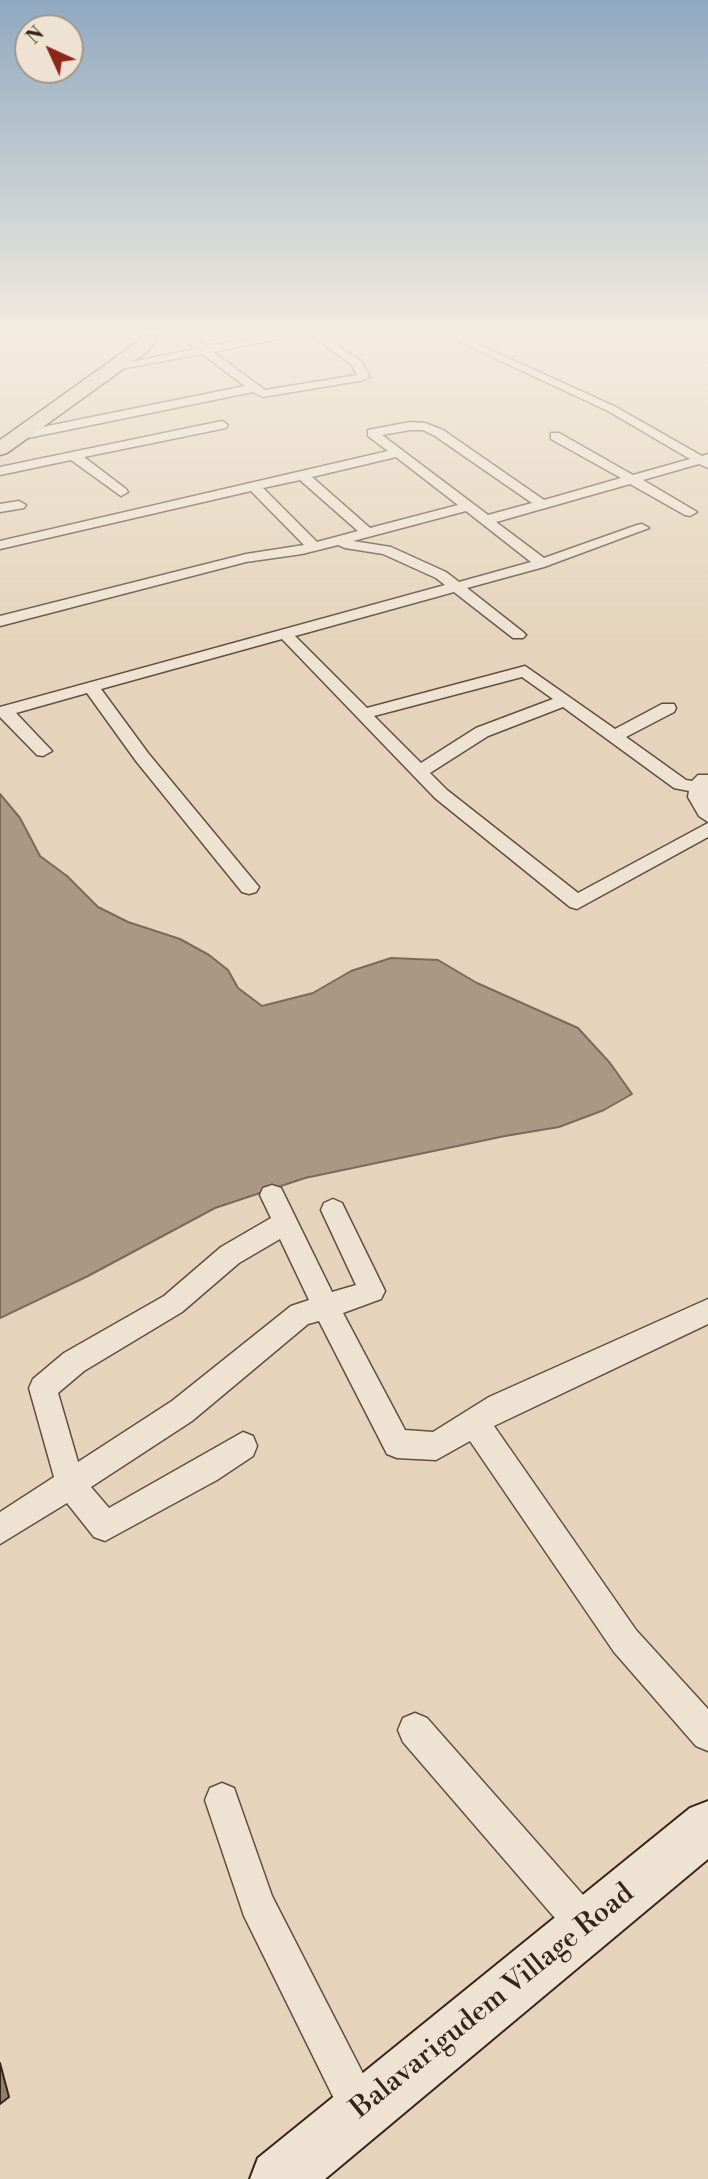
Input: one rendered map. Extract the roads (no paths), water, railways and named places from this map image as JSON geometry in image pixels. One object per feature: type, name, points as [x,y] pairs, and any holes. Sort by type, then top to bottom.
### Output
[{"type":"main road","points":[[0,449],[16,438]]},
{"type":"street","points":[[0,471],[164,438]]},
{"type":"street","points":[[378,438],[542,563]]},
{"type":"street","points":[[447,438],[543,505]]},
{"type":"street","points":[[558,438],[690,512]]},
{"type":"street","points":[[664,438],[706,461]]},
{"type":"street","points":[[0,545],[398,453]]},
{"type":"street","points":[[75,457],[121,492]]},
{"type":"street","points":[[487,520],[706,461]]},
{"type":"street","points":[[302,475],[368,533]]},
{"type":"street","points":[[254,486],[314,547]]},
{"type":"street","points":[[0,508],[19,505]]},
{"type":"street","points":[[0,621],[246,558],[314,547],[469,506]]},
{"type":"street","points":[[2,711],[542,563],[642,528]]},
{"type":"street","points":[[330,543],[370,545],[441,575],[518,635]]},
{"type":"street","points":[[286,635],[440,794],[577,902],[708,829]]},
{"type":"street","points":[[363,714],[525,671],[680,784],[703,782],[697,797],[708,816]]},
{"type":"street","points":[[92,688],[142,757],[249,887]]},
{"type":"street","points":[[419,772],[482,732],[565,700]]},
{"type":"street","points":[[614,736],[668,708]]},
{"type":"street","points":[[2,711],[43,751]]},
{"type":"street","points":[[272,1195],[397,1444],[436,1446],[499,1407],[708,1311]]},
{"type":"street","points":[[0,1529],[182,1411],[300,1315],[372,1290],[334,1210]]},
{"type":"street","points":[[243,1446],[207,1470],[105,1526],[70,1484],[43,1388],[74,1362],[173,1304],[230,1255],[285,1223]]},
{"type":"street","points":[[474,1422],[580,1572],[625,1641],[708,1734]]},
{"type":"street","points":[[415,1730],[586,1926]]},
{"type":"street","points":[[222,1800],[257,1903],[361,2111]]},
{"type":"street","name":"Balavarigudem Village Road","points":[[279,2179],[707,1829]]}]
